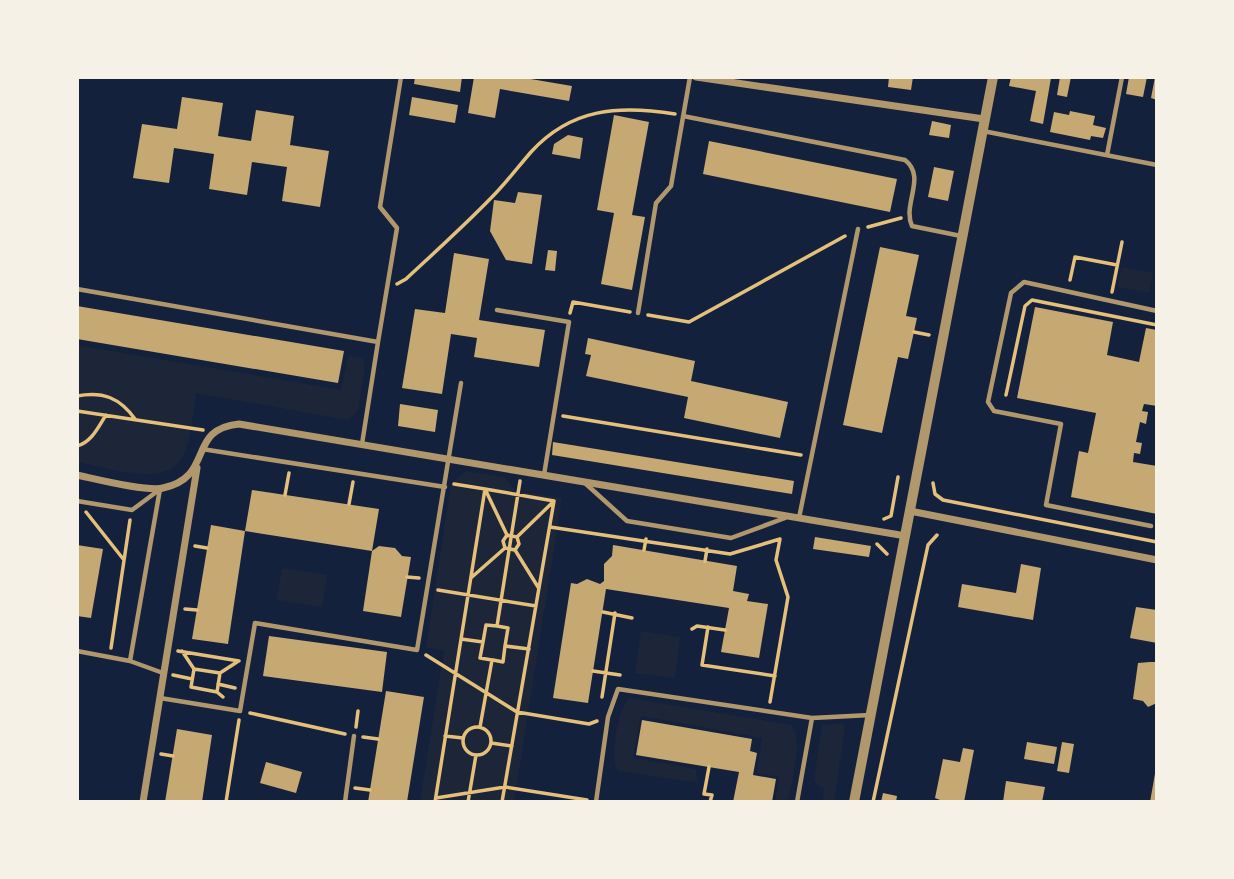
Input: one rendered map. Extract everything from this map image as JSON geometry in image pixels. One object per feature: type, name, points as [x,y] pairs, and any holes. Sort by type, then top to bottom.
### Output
[{"type":"street","points":[[696,77],[984,119]]},
{"type":"street","points":[[854,802],[993,77]]},
{"type":"street","points":[[143,802],[201,449],[212,432],[225,426],[239,424],[906,536]]},
{"type":"street","points":[[77,475],[160,489],[182,481],[197,468]]},
{"type":"street","points":[[910,511],[1157,560]]},
{"type":"lane","points":[[362,445],[397,228],[380,207],[401,77]]},
{"type":"lane","points":[[638,313],[656,202],[671,186],[690,77]]},
{"type":"lane","points":[[1107,155],[1122,77]]},
{"type":"lane","points":[[683,116],[905,160],[913,166],[916,176],[908,217],[912,226],[961,236]]},
{"type":"lane","points":[[982,131],[1157,165]]},
{"type":"lane","points":[[799,519],[858,229]]},
{"type":"lane","points":[[1151,526],[1046,505],[1061,424],[994,411],[988,402],[1011,293],[1024,282],[1157,311]]},
{"type":"lane","points":[[77,289],[377,342]]},
{"type":"lane","points":[[497,310],[569,322],[543,475]]},
{"type":"lane","points":[[160,698],[240,711],[255,623],[417,650],[461,383]]},
{"type":"lane","points":[[201,449],[445,485]]},
{"type":"lane","points":[[584,482],[627,521],[731,538],[766,522],[789,517]]},
{"type":"lane","points":[[77,502],[132,510],[160,489]]},
{"type":"lane","points":[[130,662],[160,489]]},
{"type":"lane","points":[[77,651],[130,662],[164,673]]},
{"type":"lane","points":[[596,802],[608,717],[618,689],[811,718],[871,715]]},
{"type":"lane","points":[[797,802],[811,718]]},
{"type":"lane","points":[[345,802],[354,736]]},
{"type":"path","points":[[386,290],[406,279],[494,196],[533,150],[563,123],[593,113],[627,109],[683,116]]},
{"type":"path","points":[[569,322],[573,302],[689,322],[858,229],[908,217]]},
{"type":"path","points":[[1108,315],[1122,242]]},
{"type":"path","points":[[1070,282],[1075,257],[1117,265]]},
{"type":"path","points":[[1006,395],[1025,306],[1032,300],[1157,325]]},
{"type":"path","points":[[77,396],[99,394],[115,398],[136,420]]},
{"type":"path","points":[[77,411],[212,432]]},
{"type":"path","points":[[554,414],[810,456]]},
{"type":"path","points":[[77,446],[84,444],[95,433],[106,415]]},
{"type":"path","points":[[285,495],[291,463]]},
{"type":"path","points":[[497,626],[522,472]]},
{"type":"path","points":[[349,504],[354,473]]},
{"type":"path","points":[[882,519],[891,516],[898,477]]},
{"type":"path","points":[[933,483],[935,494],[943,500],[1157,542]]},
{"type":"path","points":[[445,485],[554,501]]},
{"type":"path","points":[[471,578],[519,544],[485,489]]},
{"type":"path","points":[[485,489],[435,800],[505,787],[596,802]]},
{"type":"path","points":[[539,589],[503,541],[554,501]]},
{"type":"path","points":[[502,802],[554,501]]},
{"type":"path","points":[[77,502],[124,560]]},
{"type":"path","points":[[109,657],[132,510]]},
{"type":"path","points":[[644,551],[649,524]]},
{"type":"path","points":[[550,527],[730,554],[780,539],[776,560],[788,597],[769,711]]},
{"type":"path","points":[[705,561],[709,534]]},
{"type":"path","points":[[873,802],[924,559],[928,545],[937,536]]},
{"type":"path","points":[[877,544],[887,554]]},
{"type":"path","points":[[428,588],[536,606]]},
{"type":"path","points":[[603,612],[632,618]]},
{"type":"path","points":[[601,708],[615,613]]},
{"type":"path","points":[[486,625],[508,628],[503,662],[480,659],[483,642],[486,625]]},
{"type":"path","points":[[708,628],[702,665],[775,676]]},
{"type":"path","points":[[692,629],[725,629]]},
{"type":"path","points":[[461,639],[483,642]]},
{"type":"path","points":[[505,646],[529,649]]},
{"type":"path","points":[[168,649],[248,663]]},
{"type":"path","points":[[417,650],[517,712],[589,724],[599,720]]},
{"type":"path","points":[[182,651],[194,669],[191,687],[216,692],[240,711],[354,736],[358,711]]},
{"type":"path","points":[[480,727],[492,660]]},
{"type":"path","points":[[194,669],[220,673],[238,661]]},
{"type":"path","points":[[593,671],[620,675]]},
{"type":"path","points":[[164,673],[192,679]]},
{"type":"path","points":[[216,692],[220,673]]},
{"type":"path","points":[[218,684],[244,690]]},
{"type":"path","points":[[226,802],[240,711]]},
{"type":"path","points":[[480,727],[489,733],[492,743],[486,753],[476,755],[466,750],[463,738],[469,729],[480,727]]},
{"type":"path","points":[[445,736],[463,738]]},
{"type":"path","points":[[492,743],[512,746]]},
{"type":"path","points":[[468,802],[476,755]]},
{"type":"path","points":[[709,767],[704,794],[712,795],[710,802]]},
{"type":"shaded area","points":[[1122,267],[1153,273],[1149,293],[1117,287]]},
{"type":"shaded area","points":[[77,345],[341,390],[348,356],[363,359],[365,365],[358,411],[348,420],[196,393],[188,441],[179,462],[168,470],[139,474],[77,462]]},
{"type":"shaded area","points":[[466,471],[504,477],[516,491],[562,498],[514,802],[420,802],[444,651],[426,647],[451,484]]},
{"type":"shaded area","points":[[282,568],[327,575],[322,607],[277,600]]},
{"type":"shaded area","points":[[641,631],[680,637],[675,678],[635,673]]},
{"type":"shaded area","points":[[630,698],[791,725],[795,731],[797,750],[788,802],[775,802],[779,777],[757,773],[762,738],[641,716],[633,758],[696,769],[697,780],[693,782],[618,771],[614,756],[616,733],[622,711]]},
{"type":"shaded area","points":[[841,723],[845,726],[834,802],[822,802],[824,789],[814,781],[822,725]]},
{"type":"building","points":[[415,77],[462,77],[460,92],[414,84]]},
{"type":"building","points":[[474,77],[519,77],[572,86],[569,101],[500,89],[495,118],[468,113]]},
{"type":"building","points":[[889,77],[913,77],[911,90],[888,87]]},
{"type":"building","points":[[1011,77],[1051,78],[1043,124],[1030,121],[1036,91],[1009,86]]},
{"type":"building","points":[[1060,77],[1071,77],[1067,97],[1057,95]]},
{"type":"building","points":[[1129,77],[1147,77],[1143,97],[1126,94]]},
{"type":"building","points":[[1157,77],[1157,100],[1151,98]]},
{"type":"building","points":[[182,97],[223,103],[218,136],[251,141],[256,110],[294,116],[290,145],[329,151],[320,207],[282,201],[287,167],[252,162],[247,195],[209,189],[214,154],[174,148],[169,183],[133,178],[142,124],[177,129]]},
{"type":"building","points":[[412,97],[458,105],[455,123],[409,115]]},
{"type":"building","points":[[1070,111],[1095,116],[1093,125],[1106,128],[1103,138],[1091,136],[1090,140],[1050,132],[1054,112],[1069,115]]},
{"type":"building","points":[[614,115],[649,122],[632,215],[645,217],[632,290],[601,284],[614,213],[597,210]]},
{"type":"building","points":[[932,121],[951,125],[949,138],[929,135]]},
{"type":"building","points":[[568,135],[583,138],[580,159],[552,154],[554,144]]},
{"type":"building","points":[[709,141],[897,179],[890,212],[703,174]]},
{"type":"building","points":[[934,167],[954,171],[948,201],[928,197]]},
{"type":"building","points":[[518,192],[542,195],[532,264],[506,260],[490,231],[494,200],[515,203]]},
{"type":"building","points":[[880,247],[919,255],[906,316],[917,318],[908,359],[898,357],[882,433],[843,425]]},
{"type":"building","points":[[548,250],[557,251],[555,271],[545,270]]},
{"type":"building","points":[[454,253],[489,259],[479,320],[545,330],[539,367],[474,357],[477,338],[451,334],[442,394],[402,388],[415,309],[445,313]]},
{"type":"building","points":[[77,306],[344,351],[338,383],[77,339]]},
{"type":"building","points":[[1035,307],[1113,322],[1107,355],[1139,362],[1146,328],[1157,330],[1157,406],[1144,404],[1142,411],[1148,412],[1146,424],[1140,422],[1136,442],[1142,443],[1140,454],[1134,453],[1133,462],[1157,466],[1157,514],[1071,497],[1079,451],[1088,453],[1096,413],[1017,398]]},
{"type":"building","points":[[588,338],[695,361],[691,381],[788,402],[780,438],[684,418],[688,397],[586,376],[591,355],[585,354]]},
{"type":"building","points":[[400,404],[438,410],[435,432],[398,426]]},
{"type":"building","points":[[553,442],[794,481],[792,494],[552,455]]},
{"type":"building","points":[[252,490],[379,509],[372,551],[245,531]]},
{"type":"building","points":[[211,525],[245,531],[228,644],[192,639]]},
{"type":"building","points":[[815,537],[871,546],[869,557],[813,549]]},
{"type":"building","points":[[77,545],[103,549],[91,618],[77,616]]},
{"type":"building","points":[[613,545],[737,566],[733,591],[749,594],[747,601],[768,604],[759,658],[721,652],[729,608],[606,589],[588,703],[553,698],[571,583],[577,584],[587,579],[600,584],[604,581],[604,564],[612,556]]},
{"type":"building","points":[[379,546],[395,548],[402,556],[411,557],[401,617],[363,611],[372,551]]},
{"type":"building","points":[[1021,564],[1041,568],[1033,620],[958,607],[962,584],[1016,593]]},
{"type":"building","points":[[1136,607],[1157,610],[1157,643],[1130,638]]},
{"type":"building","points":[[269,636],[387,652],[382,692],[263,676]]},
{"type":"building","points":[[1157,662],[1157,703],[1148,707],[1143,701],[1133,699],[1138,663]]},
{"type":"building","points":[[386,691],[424,697],[407,802],[368,802]]},
{"type":"building","points":[[642,720],[752,739],[750,751],[757,753],[753,775],[776,779],[772,802],[733,802],[739,772],[636,755]]},
{"type":"building","points":[[177,729],[212,735],[202,802],[165,802]]},
{"type":"building","points":[[1027,742],[1057,747],[1054,764],[1024,759]]},
{"type":"building","points":[[1062,742],[1074,744],[1069,773],[1057,771]]},
{"type":"building","points":[[963,748],[974,750],[964,802],[945,802],[935,798],[943,759],[960,762]]},
{"type":"building","points":[[266,762],[302,772],[296,793],[260,783]]},
{"type":"building","points":[[1156,768],[1157,802],[1150,802]]},
{"type":"building","points":[[1006,781],[1045,787],[1042,802],[1003,802]]},
{"type":"building","points":[[883,793],[897,796],[896,802],[881,802]]}]
